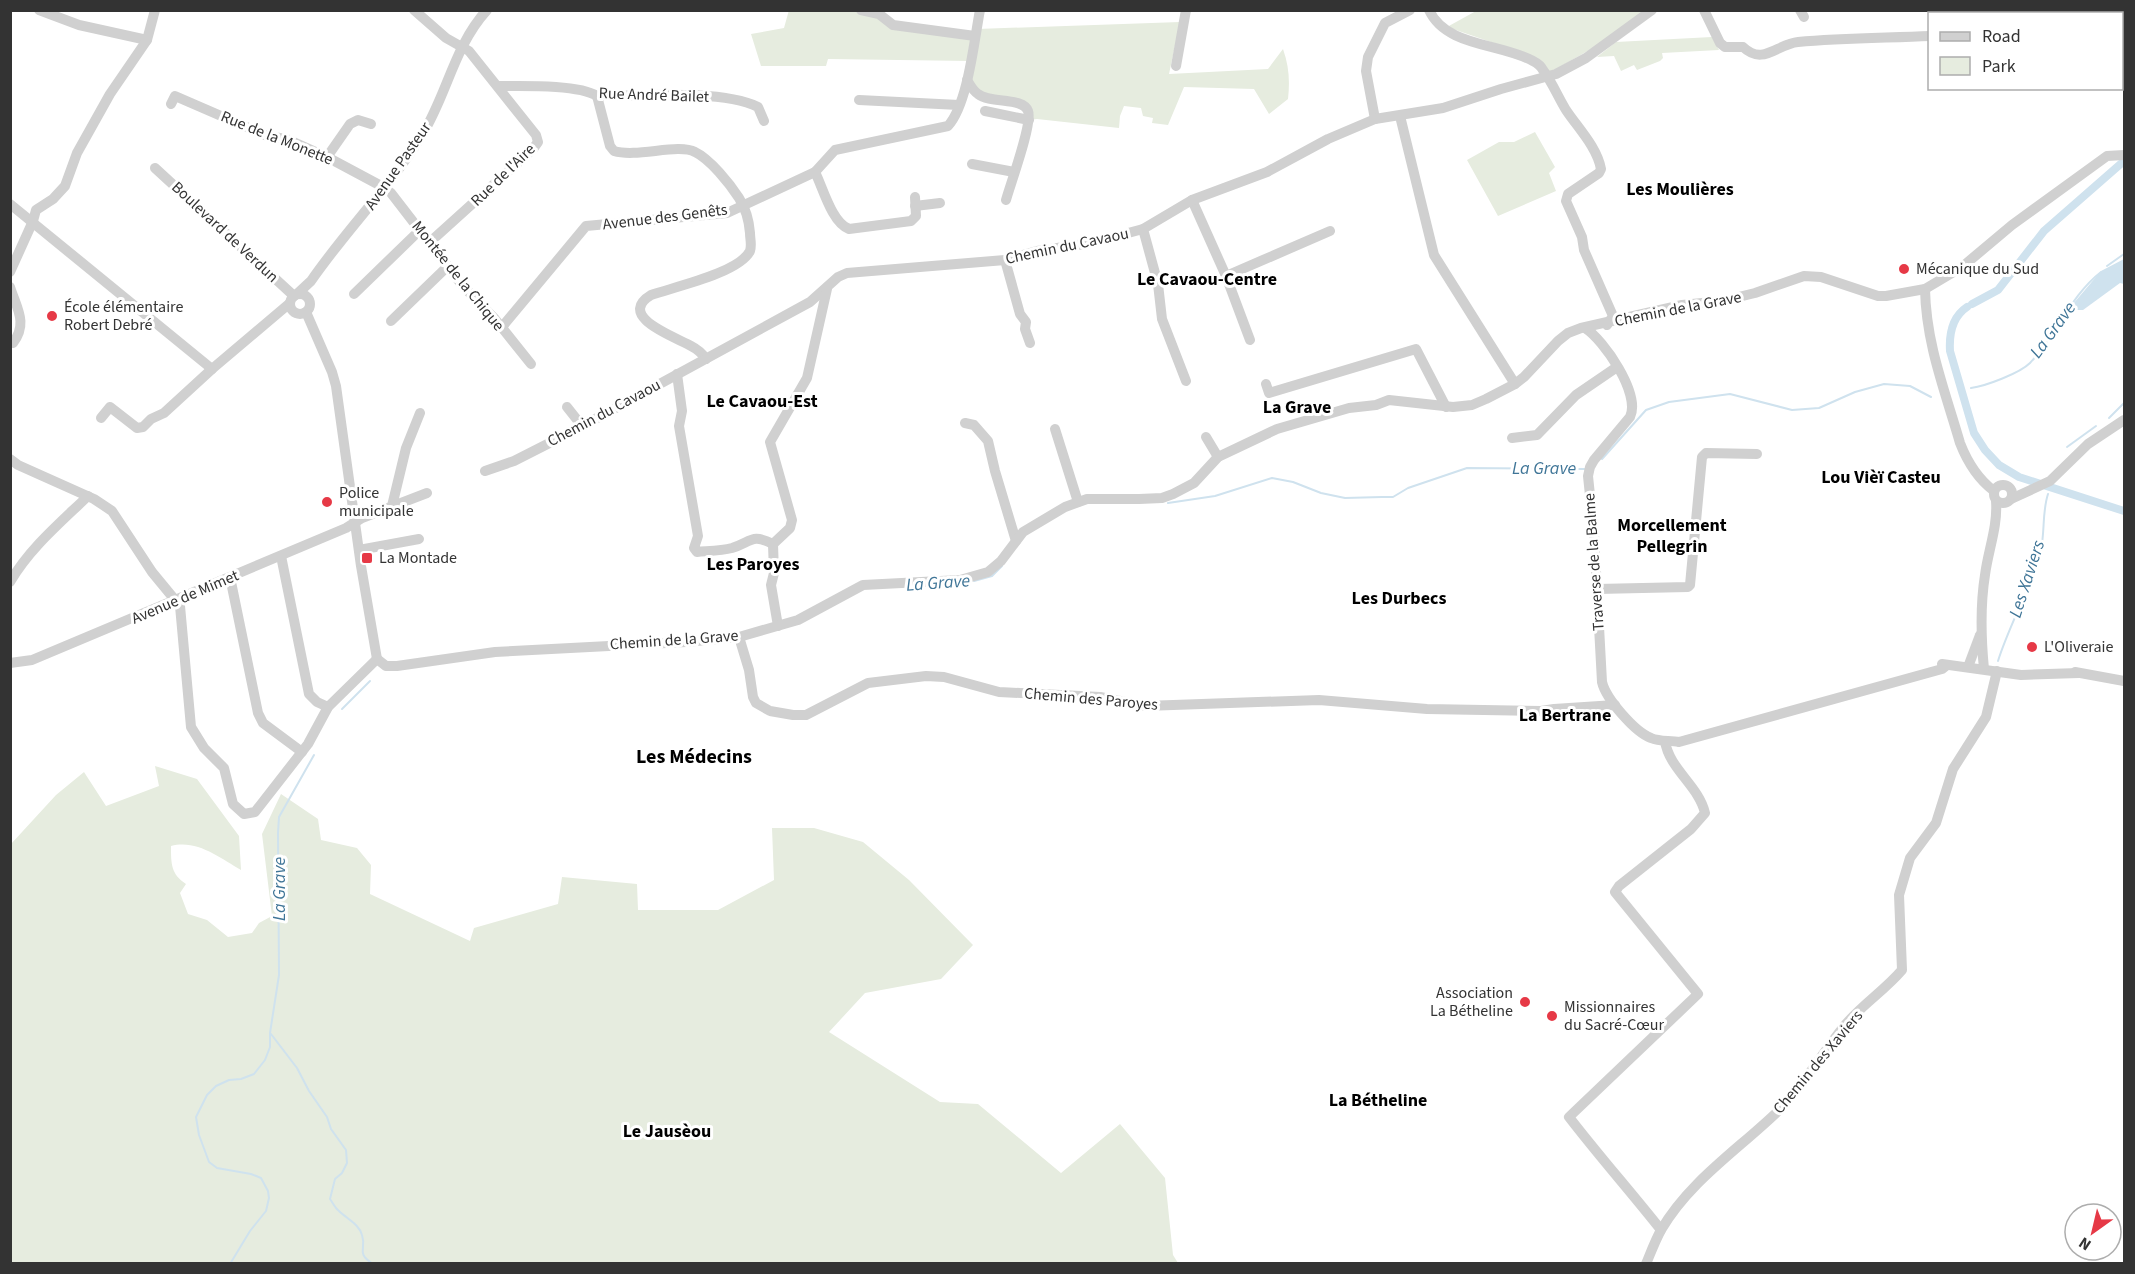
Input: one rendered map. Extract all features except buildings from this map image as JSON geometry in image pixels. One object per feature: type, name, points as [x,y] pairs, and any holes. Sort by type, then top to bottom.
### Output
[{"type":"street","points":[[39,10],[79,25],[147,40]]},
{"type":"street","points":[[10,272],[33,221],[33,215],[66,186],[83,143],[110,94],[147,40],[155,10]]},
{"type":"street","name":"Rue de l'Aire","points":[[414,10],[446,38],[470,51],[536,135],[538,142],[430,242]]},
{"type":"street","name":"Avenue Pasteur","points":[[298,302],[311,281],[385,188],[424,133],[438,106],[455,59],[487,10]]},
{"type":"street","points":[[861,10],[879,14],[893,25],[975,36]]},
{"type":"street","name":"Avenue des Genêts","points":[[501,327],[586,226],[727,213],[815,172],[835,150],[948,126],[955,117],[967,80],[980,10]]},
{"type":"street","points":[[1176,66],[1186,10]]},
{"type":"street","points":[[1375,119],[1366,76],[1368,57],[1385,23],[1410,10]]},
{"type":"street","points":[[1429,10],[1437,25],[1449,33],[1524,56],[1541,67],[1570,117],[1591,146],[1602,169],[1568,194],[1566,201],[1584,250],[1613,316],[1604,328],[1602,343]]},
{"type":"street","name":"Chemin du Cavaou","points":[[484,471],[514,461],[706,359],[810,302],[838,277],[847,273],[1005,260],[1037,250],[1090,243],[1143,229],[1192,200],[1267,172],[1328,139],[1375,119],[1443,108],[1556,74],[1586,58],[1652,10]]},
{"type":"street","points":[[1704,10],[1720,43],[1725,47],[1743,47],[1749,53],[1760,56],[1795,42],[1928,36]]},
{"type":"street","points":[[967,80],[979,95],[1000,101],[1017,102],[1028,110],[1029,120],[1006,200]]},
{"type":"street","name":"Rue André Bailet","points":[[498,86],[556,87],[589,91],[597,96],[677,96],[746,101],[758,106],[764,122]]},
{"type":"street","name":"Rue de la Monette","points":[[171,104],[175,96],[265,135],[289,140],[385,188]]},
{"type":"street","points":[[597,96],[610,146],[614,151],[634,153],[683,149],[694,151],[721,176],[743,205],[751,246],[745,257],[717,275],[651,295],[643,302],[641,308],[642,315],[650,325],[691,346],[706,359]]},
{"type":"street","points":[[859,100],[959,105]]},
{"type":"street","points":[[985,111],[1029,120]]},
{"type":"street","points":[[1401,116],[1434,255],[1515,384]]},
{"type":"street","points":[[327,157],[350,124],[358,120],[371,124]]},
{"type":"street","name":"Chemin de la Grave","points":[[377,659],[386,666],[397,666],[495,652],[740,637],[798,620],[863,585],[974,578],[993,569],[1023,532],[1045,517],[1078,502],[1087,499],[1162,498],[1194,483],[1218,457],[1276,429],[1349,408],[1376,405],[1389,400],[1446,407],[1472,405],[1515,384],[1558,341],[1568,333],[1585,327],[1682,305],[1722,302],[1804,276],[1821,277],[1878,296],[1925,289],[1962,267],[2012,225],[2107,156],[2124,155]]},
{"type":"street","points":[[972,164],[1014,172]]},
{"type":"street","name":"Boulevard de Verdun","points":[[155,168],[298,302]]},
{"type":"street","points":[[815,172],[836,218],[842,226],[849,229],[911,221],[916,216],[915,201],[940,203]]},
{"type":"street","name":"Montée de la Chique","points":[[385,188],[531,364]]},
{"type":"street","points":[[1192,200],[1226,276],[1250,340]]},
{"type":"street","points":[[10,204],[212,369]]},
{"type":"street","points":[[1143,229],[1158,284],[1162,319],[1186,381]]},
{"type":"street","points":[[354,294],[420,230]]},
{"type":"street","points":[[1226,276],[1330,231]]},
{"type":"street","points":[[1005,260],[1020,314],[1026,322],[1025,329],[1030,344]]},
{"type":"street","points":[[391,321],[448,266]]},
{"type":"street","points":[[10,287],[21,319],[19,335],[13,343]]},
{"type":"street","points":[[778,626],[771,585],[774,573],[773,544],[789,528],[792,520],[770,442],[779,429],[782,417],[807,378],[827,289]]},
{"type":"street","points":[[1925,289],[1927,326],[1937,370],[1965,456],[1983,480],[2002,495],[2025,491],[2045,484],[2088,444],[2124,420]]},
{"type":"street","points":[[13,466],[88,496],[112,512],[152,572],[180,606],[191,727],[204,748],[224,768],[233,804],[244,814],[252,814],[302,752],[328,707],[377,659],[334,379],[298,302],[281,311],[164,413],[151,419],[140,428],[110,407],[101,418]]},
{"type":"street","name":"Traverse de la Balme","points":[[1585,327],[1602,343],[1632,396],[1633,411],[1624,426],[1590,467],[1588,476],[1602,682],[1615,705]]},
{"type":"street","points":[[1266,384],[1269,393],[1416,349],[1446,407]]},
{"type":"street","points":[[1512,438],[1537,435],[1576,395],[1617,367]]},
{"type":"street","points":[[677,374],[682,411],[679,426],[698,536],[694,548],[697,552],[731,548],[753,538],[764,539],[773,544]]},
{"type":"street","points":[[567,407],[582,426]]},
{"type":"street","points":[[392,506],[406,448],[420,413]]},
{"type":"street","points":[[964,423],[974,425],[988,441],[1016,540]]},
{"type":"street","points":[[1055,429],[1078,502]]},
{"type":"street","points":[[1206,437],[1218,457]]},
{"type":"street","points":[[1597,589],[1688,587],[1702,457],[1706,453],[1757,454]]},
{"type":"street","points":[[355,521],[427,493]]},
{"type":"street","points":[[1984,669],[1981,632],[1984,577],[2002,495]]},
{"type":"street","points":[[10,582],[17,569],[45,537],[88,496]]},
{"type":"street","name":"Avenue de Mimet","points":[[10,663],[32,660],[176,601],[346,528],[355,521]]},
{"type":"street","points":[[359,550],[419,539]]},
{"type":"street","points":[[281,556],[309,694],[317,702],[328,707]]},
{"type":"street","points":[[230,577],[258,713],[263,723],[302,752]]},
{"type":"street","points":[[1968,667],[1981,632]]},
{"type":"street","name":"Chemin des Paroyes","points":[[740,637],[756,703],[770,711],[793,715],[806,715],[868,683],[926,676],[944,677],[999,692],[1100,697],[1145,706],[1318,700],[1427,709],[1541,711],[1554,708],[1615,705]]},
{"type":"street","points":[[1615,705],[1648,737],[1668,741],[1892,679],[1940,663],[2014,672],[2021,675],[2079,673],[2124,681]]},
{"type":"street","name":"Chemin des Xaviers","points":[[1646,1263],[1661,1230],[1691,1190],[1775,1114],[1800,1087],[1827,1047],[1849,1021],[1902,970],[1899,895],[1910,858],[1936,823],[1953,769],[1986,717],[1997,671]]},
{"type":"street","points":[[1661,1230],[1600,1158],[1569,1117],[1698,994],[1615,892],[1619,886],[1691,829],[1705,813],[1692,789],[1667,754],[1668,741]]},
{"type":"green space","points":[[789,10],[861,11],[885,20],[975,35],[977,29],[1180,22],[1169,74],[1268,69],[1283,49],[1289,74],[1288,99],[1269,114],[1254,89],[1184,87],[1168,125],[1152,123],[1153,118],[1143,116],[1141,108],[1124,106],[1119,128],[1029,120],[1028,110],[973,90],[970,61],[828,59],[826,66],[761,66],[751,34],[784,28]]},
{"type":"green space","points":[[1476,11],[1645,11],[1607,40],[1549,73],[1535,57],[1447,27]]},
{"type":"green space","points":[[1712,37],[1719,50],[1662,53],[1663,58],[1660,61],[1637,70],[1634,65],[1621,71],[1614,56],[1597,57],[1616,42]]},
{"type":"green space","points":[[1535,132],[1555,167],[1549,173],[1556,191],[1498,216],[1467,160],[1499,142],[1514,142]]},
{"type":"green space","points":[[155,766],[197,779],[239,836],[241,870],[199,847],[171,846],[173,868],[177,876],[186,884],[180,893],[188,914],[207,920],[228,937],[252,933],[259,923],[272,916],[262,834],[281,794],[318,819],[321,840],[357,848],[371,865],[370,894],[470,941],[474,928],[558,904],[562,877],[637,884],[638,910],[718,910],[774,880],[772,828],[814,828],[863,842],[909,880],[973,945],[941,979],[865,993],[829,1032],[940,1102],[978,1104],[1061,1173],[1120,1124],[1165,1178],[1173,1255],[1178,1263],[11,1263],[11,844],[56,795],[84,772],[106,806],[159,786]]},
{"type":"water","points":[[2124,259],[2124,284],[2120,283],[2083,310],[2068,310],[2101,271]]},
{"type":"waterway","points":[[1972,304],[1998,290],[2044,231],[2124,161]]},
{"type":"waterway","name":"La Grave","points":[[2107,266],[2124,254]]},
{"type":"waterway","name":"La Grave","points":[[1971,388],[1985,385],[2019,371],[2030,363],[2081,292],[2101,272]]},
{"type":"waterway","points":[[1967,307],[1952,326],[1950,351],[1974,433],[1985,450],[1999,465],[2019,477],[2124,511]]},
{"type":"waterway","name":"La Grave","points":[[1602,459],[1646,410],[1669,402],[1730,394],[1792,410],[1819,408],[1855,392],[1884,384],[1910,386],[1931,397]]},
{"type":"waterway","name":"Les Xaviers","points":[[2109,418],[2124,403]]},
{"type":"waterway","name":"Les Xaviers","points":[[2067,447],[2096,426]]},
{"type":"waterway","name":"La Grave","points":[[1168,503],[1215,496],[1272,478],[1345,498],[1393,497],[1408,488],[1467,468],[1585,469]]},
{"type":"waterway","name":"Les Xaviers","points":[[1998,661],[2037,563],[2048,494]]},
{"type":"waterway","name":"La Grave","points":[[974,581],[992,576],[1002,566]]},
{"type":"waterway","name":"La Grave","points":[[342,709],[370,681]]},
{"type":"waterway","points":[[230,1264],[250,1231],[266,1211],[268,1191],[261,1178],[217,1168],[209,1162],[199,1135],[196,1117],[207,1095],[216,1086],[229,1080],[241,1079],[254,1074],[265,1060],[270,1047],[279,975],[279,817],[314,755]]},
{"type":"waterway","points":[[271,1034],[297,1068],[327,1117],[331,1129],[346,1150],[347,1163],[342,1173],[335,1179],[330,1199],[360,1231],[364,1257],[373,1264]]},
{"type":"place","name":"Mécanique du Sud","points":[[1904,269]]},
{"type":"place","name":"École élémentaire Robert Debré","points":[[52,316]]},
{"type":"place","name":"Police municipale","points":[[327,502]]},
{"type":"place","name":"La Montade","points":[[367,558]]},
{"type":"place","name":"L'Oliveraie","points":[[2032,647]]},
{"type":"place","name":"Association La Bétheline","points":[[1525,1002]]},
{"type":"place","name":"Missionnaires du Sacré-Cœur","points":[[1552,1016]]},
{"type":"district","name":"Les Moulières","points":[[1680,189]]},
{"type":"district","name":"Le Cavaou-Centre","points":[[1207,279]]},
{"type":"district","name":"Le Cavaou-Est","points":[[762,401]]},
{"type":"district","name":"La Grave","points":[[1297,407]]},
{"type":"district","name":"Lou Vièï Casteu","points":[[1881,477]]},
{"type":"district","name":"Morcellement Pellegrin","points":[[1672,535]]},
{"type":"district","name":"Les Paroyes","points":[[753,564]]},
{"type":"district","name":"Les Durbecs","points":[[1399,598]]},
{"type":"district","name":"La Bertrane","points":[[1565,715]]},
{"type":"district","name":"Les Médecins","points":[[694,757]]},
{"type":"district","name":"La Bétheline","points":[[1378,1100]]},
{"type":"district","name":"Le Jausèou","points":[[667,1131]]}]
